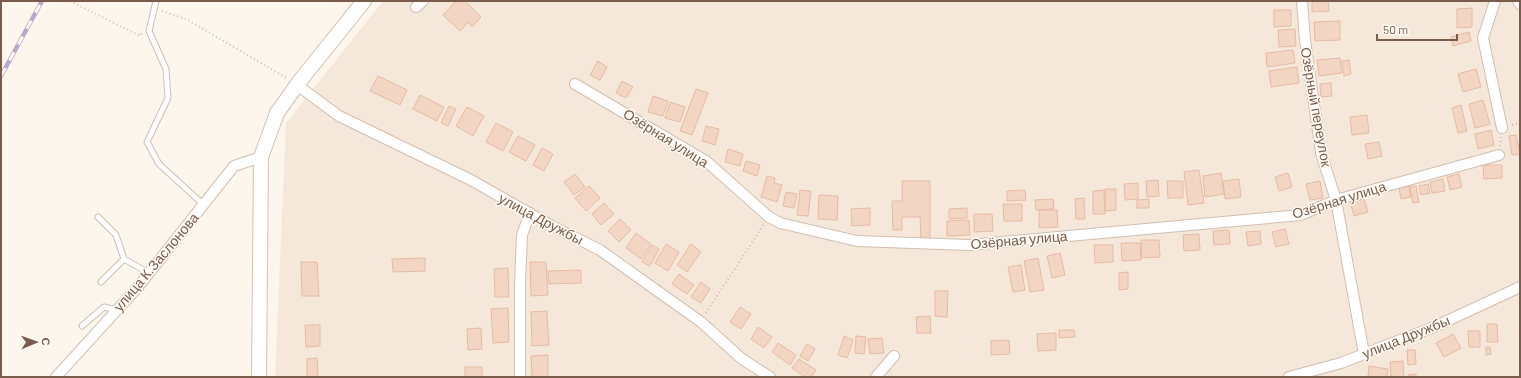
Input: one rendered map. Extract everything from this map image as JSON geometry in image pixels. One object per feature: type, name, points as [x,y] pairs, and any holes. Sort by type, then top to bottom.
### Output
[{"type":"street","points":[[259,377],[261,157],[277,112],[364,1]]},
{"type":"street","name":"Озёрный переулок","points":[[1302,1],[1305,40],[1321,153],[1336,200],[1364,354]]},
{"type":"street","points":[[1495,1],[1483,38],[1502,128]]},
{"type":"street","name":"Озёрная улица","points":[[575,84],[706,161],[769,217],[780,223],[857,241],[969,245],[1301,215],[1336,200],[1499,155]]},
{"type":"street","name":"улица Дружбы","points":[[297,85],[339,116],[471,180],[552,226],[600,250],[701,322],[742,359],[770,377]]},
{"type":"street","name":"улица К.Заслонова","points":[[56,377],[149,273],[234,166],[261,157]]},
{"type":"street","points":[[520,377],[520,283],[522,235],[530,213]]},
{"type":"street","name":"улица Дружбы","points":[[1289,377],[1341,363],[1434,327],[1520,287]]},
{"type":"street","points":[[876,377],[894,356]]},
{"type":"lane","points":[[156,1],[149,31],[166,69],[168,98],[147,142],[159,164],[204,205]]},
{"type":"lane","points":[[98,218],[116,235],[124,259],[149,273]]},
{"type":"lane","points":[[101,282],[124,259]]},
{"type":"lane","points":[[82,326],[104,307],[117,310]]},
{"type":"path","points":[[70,1],[140,36],[144,29]]},
{"type":"path","points":[[155,8],[188,20],[297,85]]},
{"type":"path","points":[[701,322],[769,217]]},
{"type":"shaded area","points":[[383,1],[1520,1],[1520,377],[275,377],[286,123]]},
{"type":"building","points":[[456,1],[465,1],[481,17],[472,27],[468,22],[460,31],[443,15]]},
{"type":"building","points":[[1312,1],[1328,1],[1329,11],[1312,12]]},
{"type":"building","points":[[1472,8],[1472,27],[1457,28],[1457,9]]},
{"type":"building","points":[[1274,10],[1291,10],[1291,26],[1274,27]]},
{"type":"building","points":[[1340,21],[1340,40],[1315,41],[1314,22]]},
{"type":"building","points":[[1295,29],[1296,46],[1279,47],[1278,30]]},
{"type":"building","points":[[1469,32],[1471,41],[1453,46],[1451,37]]},
{"type":"building","points":[[1293,50],[1295,63],[1267,67],[1266,53]]},
{"type":"building","points":[[1340,58],[1342,73],[1319,76],[1317,60]]},
{"type":"building","points":[[1349,60],[1351,74],[1344,76],[1342,61]]},
{"type":"building","points":[[598,61],[607,67],[600,80],[590,75]]},
{"type":"building","points":[[1297,67],[1299,83],[1271,87],[1269,71]]},
{"type":"building","points":[[1476,69],[1481,87],[1463,92],[1458,74]]},
{"type":"building","points":[[378,76],[407,90],[400,105],[370,91]]},
{"type":"building","points":[[622,81],[633,87],[626,98],[616,93]]},
{"type":"building","points":[[1331,83],[1332,96],[1321,97],[1320,84]]},
{"type":"building","points":[[696,89],[708,93],[692,135],[680,131]]},
{"type":"building","points":[[420,95],[444,107],[437,121],[413,109]]},
{"type":"building","points":[[653,96],[668,101],[663,116],[648,112]]},
{"type":"building","points":[[1483,100],[1490,124],[1475,128],[1469,104]]},
{"type":"building","points":[[670,102],[685,107],[680,122],[665,118]]},
{"type":"building","points":[[1461,105],[1467,131],[1458,133],[1452,108]]},
{"type":"building","points":[[449,106],[456,109],[448,126],[441,123]]},
{"type":"building","points":[[467,107],[484,116],[473,136],[456,126]]},
{"type":"building","points":[[1367,115],[1369,133],[1352,135],[1350,117]]},
{"type":"building","points":[[496,123],[513,132],[503,151],[486,142]]},
{"type":"building","points":[[706,126],[719,129],[715,145],[702,141]]},
{"type":"building","points":[[1491,130],[1494,145],[1478,149],[1475,134]]},
{"type":"building","points":[[1516,135],[1520,154],[1512,155],[1509,136]]},
{"type":"building","points":[[518,136],[535,145],[526,161],[509,152]]},
{"type":"building","points":[[1379,142],[1382,156],[1368,159],[1365,144]]},
{"type":"building","points":[[542,148],[553,154],[544,171],[533,165]]},
{"type":"building","points":[[728,149],[743,154],[740,166],[725,162]]},
{"type":"building","points":[[746,161],[760,165],[757,176],[743,171]]},
{"type":"building","points":[[1483,165],[1502,165],[1502,178],[1484,179]]},
{"type":"building","points":[[1199,170],[1204,203],[1188,205],[1184,172]]},
{"type":"building","points":[[1221,173],[1224,194],[1205,197],[1203,176]]},
{"type":"building","points":[[1288,173],[1292,187],[1279,191],[1275,177]]},
{"type":"building","points":[[575,174],[585,187],[574,195],[564,182]]},
{"type":"building","points":[[1459,174],[1462,187],[1450,190],[1447,177]]},
{"type":"building","points":[[767,176],[775,178],[774,183],[782,185],[777,202],[761,197]]},
{"type":"building","points":[[1239,179],[1241,197],[1225,199],[1223,181]]},
{"type":"building","points":[[1443,179],[1445,191],[1432,193],[1430,182]]},
{"type":"building","points":[[1158,180],[1159,196],[1147,197],[1146,181]]},
{"type":"building","points":[[902,181],[930,181],[930,239],[921,239],[920,217],[902,217],[902,230],[893,230],[892,201],[902,201]]},
{"type":"building","points":[[1167,181],[1183,181],[1183,198],[1168,198]]},
{"type":"building","points":[[1320,181],[1323,198],[1310,200],[1306,184]]},
{"type":"building","points":[[1138,183],[1138,199],[1125,200],[1124,184]]},
{"type":"building","points":[[1428,184],[1430,193],[1421,195],[1419,186]]},
{"type":"building","points":[[589,186],[600,198],[586,211],[575,198]]},
{"type":"building","points":[[1409,186],[1411,197],[1401,199],[1399,188]]},
{"type":"building","points":[[1416,186],[1419,202],[1413,203],[1410,187]]},
{"type":"building","points":[[1105,189],[1116,189],[1116,210],[1105,211]]},
{"type":"building","points":[[800,190],[811,191],[808,216],[797,215]]},
{"type":"building","points":[[1025,190],[1026,200],[1007,201],[1007,191]]},
{"type":"building","points":[[1104,190],[1105,214],[1093,214],[1093,191]]},
{"type":"building","points":[[786,192],[797,194],[794,208],[783,206]]},
{"type":"building","points":[[819,195],[838,196],[837,220],[818,219]]},
{"type":"building","points":[[1084,198],[1085,219],[1076,219],[1075,199]]},
{"type":"building","points":[[1053,199],[1054,209],[1036,210],[1035,200]]},
{"type":"building","points":[[1149,199],[1149,208],[1137,208],[1137,200]]},
{"type":"building","points":[[1364,199],[1368,212],[1354,216],[1350,202]]},
{"type":"building","points":[[604,203],[614,214],[601,225],[592,214]]},
{"type":"building","points":[[1003,204],[1022,204],[1022,221],[1004,221]]},
{"type":"building","points":[[870,208],[870,225],[852,226],[851,209]]},
{"type":"building","points":[[967,208],[967,218],[949,219],[949,209]]},
{"type":"building","points":[[1039,210],[1057,210],[1058,227],[1039,228]]},
{"type":"building","points":[[974,214],[992,214],[993,231],[974,232]]},
{"type":"building","points":[[620,219],[631,230],[619,242],[608,231]]},
{"type":"building","points":[[969,220],[970,235],[947,236],[947,221]]},
{"type":"building","points":[[1285,229],[1289,244],[1276,247],[1272,232]]},
{"type":"building","points":[[1229,230],[1230,244],[1214,245],[1213,231]]},
{"type":"building","points":[[1260,231],[1261,244],[1248,246],[1246,232]]},
{"type":"building","points":[[636,233],[651,244],[641,259],[626,248]]},
{"type":"building","points":[[1199,234],[1200,250],[1184,251],[1183,235]]},
{"type":"building","points":[[1141,240],[1159,240],[1160,257],[1142,258]]},
{"type":"building","points":[[1121,243],[1140,243],[1141,260],[1122,261]]},
{"type":"building","points":[[666,244],[679,252],[668,271],[655,263]]},
{"type":"building","points":[[691,244],[701,252],[687,272],[677,265]]},
{"type":"building","points":[[652,245],[659,249],[650,266],[642,262]]},
{"type":"building","points":[[1094,245],[1113,245],[1113,262],[1095,263]]},
{"type":"building","points":[[1060,253],[1065,275],[1052,278],[1047,256]]},
{"type":"building","points":[[425,258],[425,271],[393,272],[392,259]]},
{"type":"building","points":[[1038,258],[1044,290],[1030,292],[1024,261]]},
{"type":"building","points":[[301,262],[317,262],[319,296],[302,296]]},
{"type":"building","points":[[530,262],[546,262],[548,295],[531,296]]},
{"type":"building","points":[[1021,265],[1025,290],[1013,292],[1008,267]]},
{"type":"building","points":[[508,268],[509,297],[495,297],[494,269]]},
{"type":"building","points":[[581,270],[581,283],[549,284],[548,271]]},
{"type":"building","points":[[1128,272],[1128,289],[1119,290],[1119,273]]},
{"type":"building","points":[[679,274],[694,285],[687,294],[672,284]]},
{"type":"building","points":[[701,282],[710,289],[701,303],[691,297]]},
{"type":"building","points":[[935,291],[948,291],[947,317],[935,316]]},
{"type":"building","points":[[740,307],[751,314],[741,329],[730,322]]},
{"type":"building","points":[[508,308],[509,342],[493,343],[491,309]]},
{"type":"building","points":[[547,311],[549,345],[532,346],[531,312]]},
{"type":"building","points":[[930,316],[931,333],[917,333],[916,317]]},
{"type":"building","points":[[1487,324],[1497,324],[1498,342],[1487,342]]},
{"type":"building","points":[[305,325],[320,325],[320,346],[306,347]]},
{"type":"building","points":[[758,327],[772,337],[764,348],[751,339]]},
{"type":"building","points":[[481,328],[482,349],[468,350],[467,329]]},
{"type":"building","points":[[1059,330],[1074,330],[1075,337],[1059,338]]},
{"type":"building","points":[[1468,331],[1480,331],[1480,347],[1469,347]]},
{"type":"building","points":[[1056,333],[1056,350],[1038,351],[1037,334]]},
{"type":"building","points":[[1453,334],[1461,348],[1444,357],[1436,343]]},
{"type":"building","points":[[844,336],[853,340],[847,358],[838,355]]},
{"type":"building","points":[[856,336],[866,337],[864,354],[855,353]]},
{"type":"building","points":[[882,338],[884,353],[870,354],[868,339]]},
{"type":"building","points":[[1009,340],[1010,354],[991,355],[991,341]]},
{"type":"building","points":[[778,343],[796,355],[790,365],[772,352]]},
{"type":"building","points":[[807,344],[815,349],[808,361],[800,356]]},
{"type":"building","points":[[1486,347],[1490,347],[1491,354],[1486,355]]},
{"type":"building","points":[[1407,350],[1415,350],[1416,364],[1408,365]]},
{"type":"building","points":[[548,355],[548,377],[532,377],[531,356]]},
{"type":"building","points":[[317,358],[318,377],[307,377],[307,359]]},
{"type":"building","points":[[799,359],[816,370],[811,377],[805,377],[792,368]]},
{"type":"building","points":[[1403,361],[1404,377],[1391,377],[1390,362]]},
{"type":"building","points":[[1369,366],[1388,369],[1387,377],[1368,377]]},
{"type":"building","points":[[465,367],[482,367],[482,377],[465,377]]},
{"type":"building","points":[[1416,374],[1416,377],[1408,377],[1408,375]]},
{"type":"railway","points":[[1,76],[42,1]]}]
